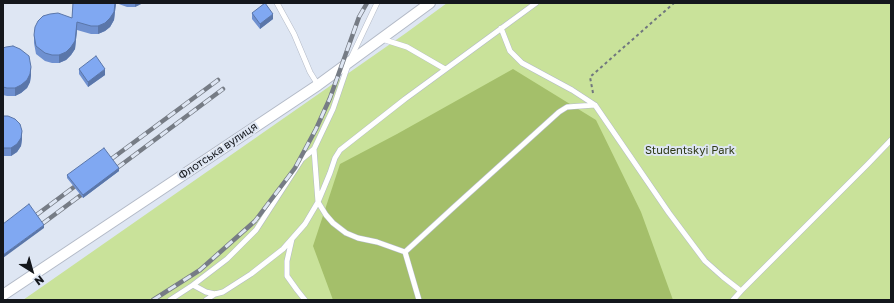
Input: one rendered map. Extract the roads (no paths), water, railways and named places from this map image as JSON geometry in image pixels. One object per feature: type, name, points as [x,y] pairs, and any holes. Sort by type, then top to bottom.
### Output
[{"type":"street","name":"Флотська вулиця","points":[[3,295],[318,85],[430,3]]},
{"type":"lane","points":[[277,3],[294,34],[310,72],[318,85]]},
{"type":"lane","points":[[170,300],[193,285],[227,259],[256,230],[302,159],[314,149],[333,109],[349,62],[377,3]]},
{"type":"lane","points":[[206,300],[215,294],[224,292],[251,274],[283,249],[305,224],[318,202],[335,158],[340,150],[404,99],[536,3]]},
{"type":"lane","points":[[501,28],[510,51],[522,63],[572,90],[595,105],[705,261],[723,278],[741,291]]},
{"type":"lane","points":[[381,39],[407,47],[445,69]]},
{"type":"lane","points":[[405,252],[559,112],[568,107],[595,105]]},
{"type":"lane","points":[[733,300],[891,140]]},
{"type":"lane","points":[[314,149],[318,202],[333,223],[346,233],[358,238],[377,242],[405,252]]},
{"type":"lane","points":[[292,238],[287,261],[287,276],[305,300]]},
{"type":"lane","points":[[405,252],[419,300]]},
{"type":"lane","points":[[193,285],[206,292],[215,294]]},
{"type":"railway","points":[[153,300],[200,270],[255,221],[295,168],[316,129],[330,98],[359,17],[367,3]]},
{"type":"railway","points":[[110,160],[218,80]]},
{"type":"railway","points":[[117,168],[223,89]]},
{"type":"railway","points":[[35,216],[74,187]]},
{"type":"railway","points":[[42,224],[81,195]]},
{"type":"park label","name":"Studentskyi Park","points":[[690,151]]}]
